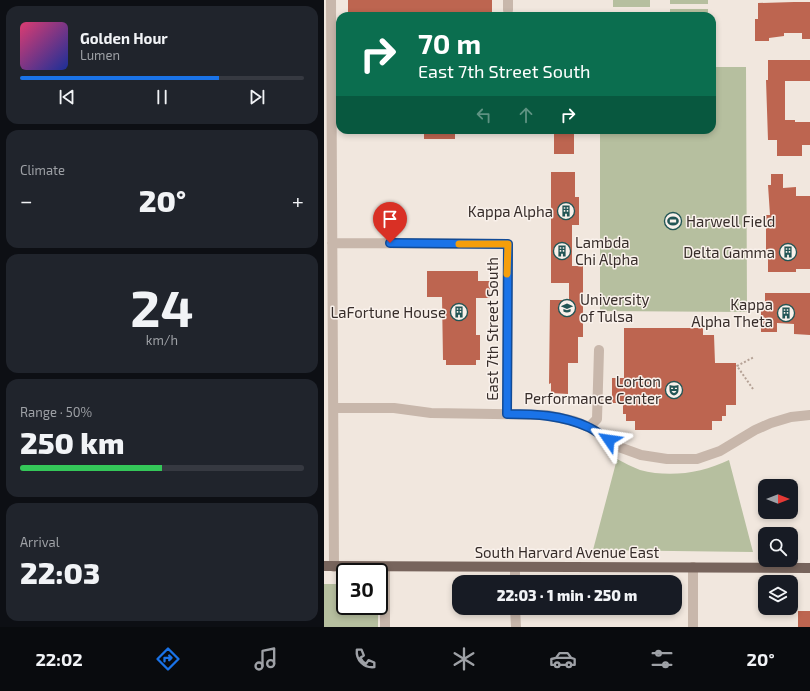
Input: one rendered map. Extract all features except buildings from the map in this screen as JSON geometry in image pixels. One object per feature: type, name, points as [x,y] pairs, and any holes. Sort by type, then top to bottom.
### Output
[{"type":"main road","name":"South Harvard Avenue East","points":[[388,566],[810,568]]},
{"type":"street","points":[[329,566],[334,408],[331,0]]},
{"type":"street","name":"East 7th Street South","points":[[332,243],[508,244],[507,414]]},
{"type":"street","points":[[589,427],[597,419],[599,350]]},
{"type":"street","points":[[334,408],[394,408],[431,413],[547,415],[589,427],[620,447],[641,455],[667,459],[696,459],[720,451],[755,430],[771,423],[791,416],[810,415]]},
{"type":"street","points":[[515,567],[515,575]]},
{"type":"street","points":[[693,567],[693,627]]},
{"type":"street","points":[[386,615],[386,627]]},
{"type":"street","points":[[516,615],[516,627]]},
{"type":"path","points":[[753,389],[737,366],[754,357]]},
{"type":"green space","points":[[613,0],[650,0],[650,7],[613,7]]},
{"type":"green space","points":[[670,0],[708,0],[708,4],[670,4]]},
{"type":"green space","points":[[670,9],[708,9],[708,12],[670,12]]},
{"type":"green space","name":"Harwell Field","points":[[716,67],[746,67],[747,312],[600,311],[600,134],[716,134]]},
{"type":"green space","points":[[617,459],[640,470],[663,474],[697,471],[729,460],[753,552],[593,550]]},
{"type":"green space","points":[[324,584],[336,584],[336,615],[378,615],[378,627],[324,627]]},
{"type":"slow traffic","points":[[459,244],[508,244],[507,274]]},
{"type":"place","name":"Kappa Alpha","points":[[566,211]]},
{"type":"place","name":"Harwell Field","points":[[673,221]]},
{"type":"place","name":"Lambda Chi Alpha","points":[[562,251]]},
{"type":"place","name":"Delta Gamma","points":[[788,252]]},
{"type":"place","name":"University of Tulsa","points":[[567,308]]},
{"type":"place","name":"LaFortune House","points":[[459,312]]},
{"type":"place","name":"Kappa Alpha Theta","points":[[786,313]]},
{"type":"place","name":"Lorton Performance Center","points":[[674,390]]},
{"type":"route","points":[[390,243],[508,244],[507,414],[536,414],[558,417],[589,427],[609,440]]}]
